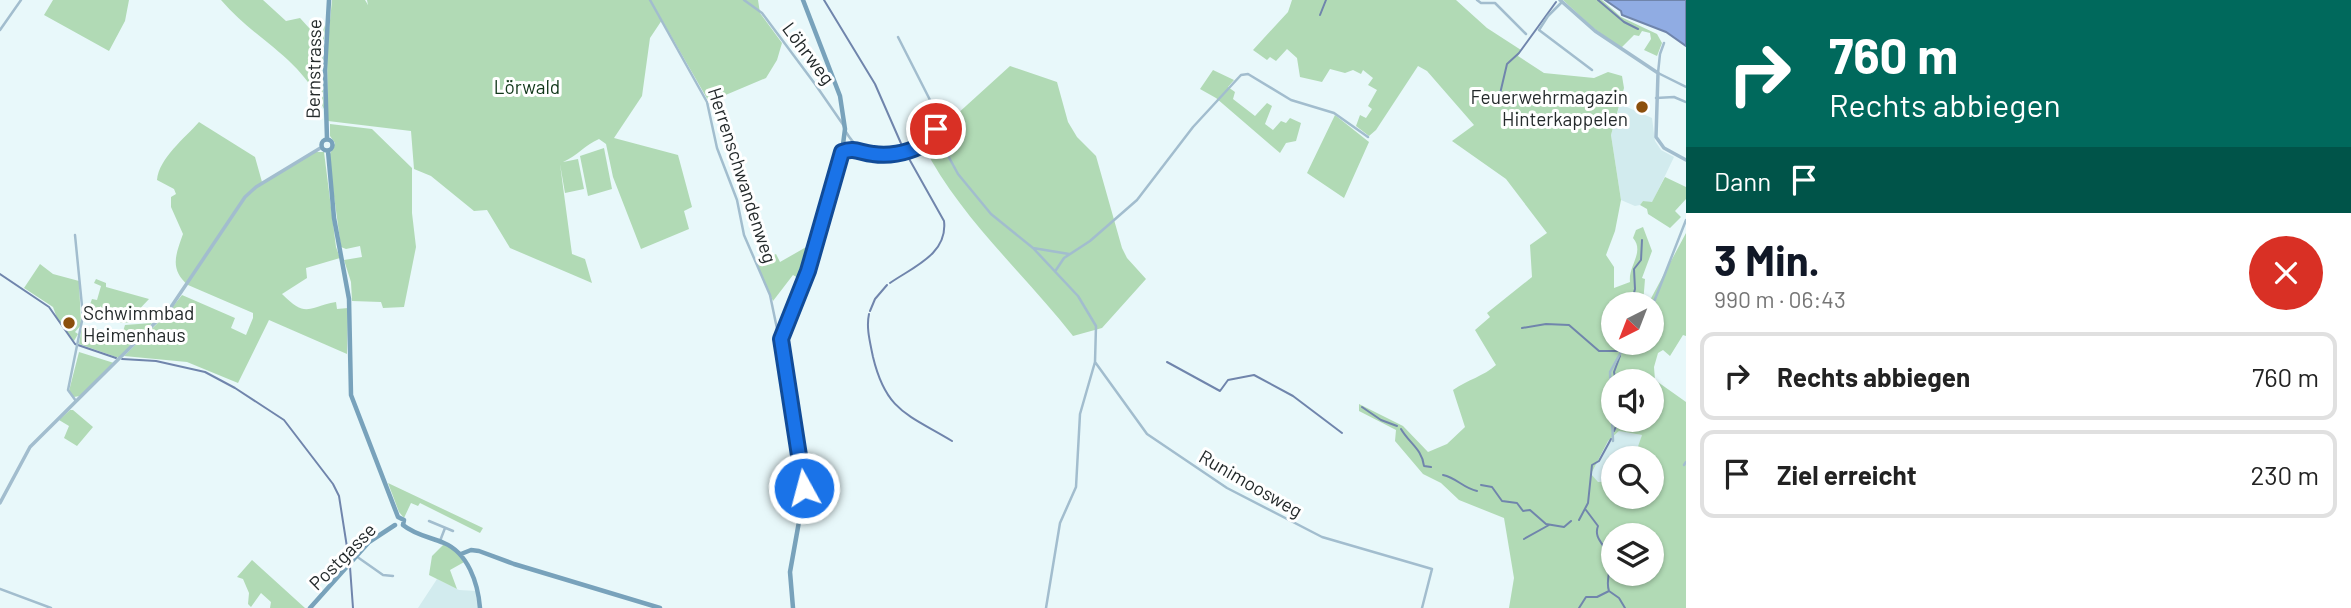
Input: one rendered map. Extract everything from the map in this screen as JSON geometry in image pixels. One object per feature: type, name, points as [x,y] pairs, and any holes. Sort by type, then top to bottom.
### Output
[{"type":"main road","name":"Bernstrasse","points":[[328,151],[333,144],[327,139],[325,69],[329,0]]},
{"type":"main road","points":[[793,608],[790,572],[804,488],[797,426],[780,343],[808,271],[842,152],[845,130],[840,96],[803,0]]},
{"type":"main road","points":[[327,139],[322,147],[328,151],[334,218],[348,288],[353,402],[398,517],[395,525],[403,525],[461,554],[471,575],[480,608]]},
{"type":"main road","points":[[398,517],[404,520],[403,525]]},
{"type":"main road","name":"Postgasse","points":[[310,608],[356,556],[376,537],[395,525]]},
{"type":"main road","points":[[461,554],[475,550],[660,608]]},
{"type":"street","points":[[0,30],[21,0]]},
{"type":"street","name":"Herrenschwandenweg","points":[[650,0],[707,102],[717,148],[737,200],[744,235],[770,295],[780,343]]},
{"type":"street","name":"Löhrweg","points":[[744,0],[761,13],[857,149]]},
{"type":"street","points":[[1477,0],[1481,3],[1495,3],[1526,34]]},
{"type":"street","points":[[1592,70],[1539,30],[1561,1],[1595,32],[1658,74],[1686,87]]},
{"type":"street","points":[[898,37],[930,100],[936,131],[945,154],[991,214],[1056,270],[1079,296],[1094,321],[1095,362],[1080,414],[1076,487],[1060,523],[1046,608]]},
{"type":"street","points":[[1664,43],[1660,54],[1656,98],[1655,123],[1658,141],[1667,150],[1686,160]]},
{"type":"street","points":[[1056,270],[1069,254],[1090,241],[1137,200],[1199,119],[1235,79],[1245,73],[1283,96],[1334,113],[1368,137]]},
{"type":"street","points":[[1656,98],[1674,97],[1686,102]]},
{"type":"street","points":[[921,146],[936,131]]},
{"type":"street","points":[[842,152],[857,149],[874,154],[921,146],[936,148],[945,154]]},
{"type":"street","points":[[0,503],[26,452],[176,301],[249,193],[322,147]]},
{"type":"street","points":[[1658,292],[1686,220]]},
{"type":"street","points":[[75,235],[83,311],[68,390],[76,401]]},
{"type":"street","points":[[1033,248],[1069,254]]},
{"type":"street","points":[[776,328],[784,329]]},
{"type":"street","points":[[1613,441],[1609,378],[1618,355]]},
{"type":"street","name":"Runimoosweg","points":[[1095,362],[1147,433],[1227,488],[1322,537],[1432,569],[1422,608]]},
{"type":"street","points":[[429,521],[453,531]]},
{"type":"street","points":[[440,542],[446,528]]},
{"type":"street","points":[[356,556],[383,575],[393,576]]},
{"type":"street","points":[[0,589],[51,608]]},
{"type":"shaded area","points":[[1620,104],[1652,118],[1655,141],[1661,150],[1674,157],[1652,203],[1643,201],[1635,206],[1621,200],[1611,135]]},
{"type":"shaded area","points":[[1618,432],[1642,435],[1639,446],[1605,446]]},
{"type":"shaded area","points":[[1601,455],[1601,482],[1597,482],[1591,474]]},
{"type":"shaded area","points":[[437,579],[459,590],[477,591],[479,608],[418,608]]},
{"type":"green space","points":[[53,0],[129,0],[125,21],[109,51],[44,15]]},
{"type":"green space","points":[[221,0],[263,0],[286,21],[300,18],[320,40],[325,25],[322,70],[324,109],[303,75]]},
{"type":"green space","name":"Lörwald","points":[[332,0],[365,0],[368,5],[367,0],[758,0],[760,13],[782,43],[777,60],[766,78],[709,102],[662,20],[650,38],[642,96],[614,138],[678,155],[692,207],[684,211],[689,229],[641,249],[613,177],[606,144],[599,139],[594,141],[563,162],[578,159],[584,189],[565,193],[560,164],[572,254],[585,259],[592,283],[510,248],[487,210],[474,211],[431,176],[414,169],[411,131],[328,121],[327,52]]},
{"type":"green space","points":[[1292,0],[1456,0],[1487,28],[1521,50],[1518,56],[1544,73],[1594,78],[1608,72],[1622,76],[1624,88],[1611,135],[1621,200],[1615,231],[1606,255],[1614,267],[1614,288],[1630,282],[1637,254],[1633,238],[1636,230],[1643,227],[1652,251],[1642,278],[1645,279],[1644,292],[1601,292],[1601,355],[1657,355],[1654,369],[1601,369],[1601,432],[1618,432],[1605,446],[1601,446],[1601,455],[1591,474],[1601,482],[1601,509],[1664,509],[1664,446],[1638,446],[1642,435],[1625,432],[1664,432],[1664,386],[1686,402],[1686,608],[1509,608],[1514,578],[1504,518],[1459,500],[1441,483],[1423,474],[1395,441],[1396,430],[1359,411],[1359,404],[1403,426],[1428,452],[1447,444],[1465,427],[1453,390],[1496,365],[1475,330],[1490,317],[1487,313],[1532,277],[1530,245],[1547,233],[1506,179],[1452,141],[1474,125],[1427,71],[1418,66],[1376,130],[1369,136],[1356,126],[1360,115],[1366,118],[1372,109],[1368,106],[1377,90],[1368,85],[1373,78],[1363,70],[1361,74],[1353,70],[1345,73],[1330,69],[1322,82],[1300,77],[1297,58],[1287,49],[1276,61],[1270,57],[1267,60],[1253,50],[1288,12]]},
{"type":"green space","points":[[1563,0],[1602,0],[1621,17],[1657,34],[1662,43],[1657,56],[1644,50],[1651,39],[1650,33],[1642,31],[1639,36],[1634,35],[1621,48],[1592,27]]},
{"type":"green space","points":[[1010,66],[1057,82],[1068,122],[1077,137],[1096,156],[1122,248],[1127,258],[1146,279],[1102,328],[1073,336],[955,197],[923,145]]},
{"type":"green space","points":[[1213,70],[1234,80],[1228,87],[1235,92],[1233,99],[1255,116],[1267,103],[1272,106],[1265,124],[1273,130],[1281,121],[1286,123],[1290,118],[1301,123],[1296,141],[1286,143],[1280,153],[1216,98],[1200,89]]},
{"type":"green space","points":[[1335,115],[1369,142],[1344,198],[1307,173]]},
{"type":"green space","points":[[199,122],[255,157],[262,182],[315,152],[324,152],[336,247],[340,258],[306,268],[307,278],[282,294],[302,309],[336,302],[337,309],[348,308],[347,354],[269,320],[238,383],[187,362],[124,356],[166,315],[182,295],[235,318],[231,328],[246,335],[253,318],[253,313],[188,285],[176,267],[176,255],[183,234],[171,207],[171,197],[176,194],[174,189],[157,180],[167,156]]},
{"type":"green space","points":[[330,124],[372,129],[412,168],[412,213],[416,247],[404,307],[383,308],[381,302],[352,301],[351,282],[344,260],[362,257],[360,246],[346,249],[341,247],[330,167],[330,154],[335,143],[330,136]]},
{"type":"green space","points":[[604,148],[612,189],[588,196],[580,156]]},
{"type":"green space","points":[[1665,177],[1686,187],[1686,199],[1675,211],[1681,217],[1670,228],[1648,214],[1647,209],[1640,205],[1643,201],[1652,202]]},
{"type":"green space","points":[[1686,233],[1686,336],[1683,335],[1670,356],[1664,351],[1664,292],[1654,292]]},
{"type":"green space","points":[[815,242],[803,281],[793,275],[773,301],[756,263],[776,254],[780,262]]},
{"type":"green space","points":[[40,264],[53,274],[79,281],[81,325],[75,332],[78,334],[74,341],[58,321],[53,307],[24,288]]},
{"type":"green space","points":[[96,279],[106,283],[106,287],[149,299],[132,317],[135,322],[122,323],[111,318],[113,313],[101,309],[101,306],[97,310],[89,307],[92,299],[97,300],[101,286],[94,283]]},
{"type":"green space","points":[[152,323],[119,358],[79,344],[82,326],[122,335],[125,325]]},
{"type":"green space","points":[[79,352],[114,363],[80,396],[74,397],[69,391]]},
{"type":"green space","points":[[70,410],[93,427],[77,446],[64,438],[69,426],[59,420]]},
{"type":"green space","points":[[388,483],[483,528],[480,533],[420,503],[418,506],[411,503],[404,518]]},
{"type":"green space","points":[[445,543],[466,561],[450,570],[457,589],[429,575],[432,556]]},
{"type":"green space","points":[[252,560],[305,608],[270,608],[271,602],[261,593],[251,607],[243,579],[237,577]]},
{"type":"water","points":[[1605,0],[1686,0],[1686,46],[1666,32],[1622,15],[1621,11]]},
{"type":"waterway","points":[[824,0],[875,84],[903,148],[944,221],[944,232],[935,251],[890,283]]},
{"type":"waterway","points":[[1320,15],[1326,0]]},
{"type":"waterway","points":[[1598,0],[1624,22],[1638,29]]},
{"type":"waterway","points":[[1499,98],[1507,64],[1519,53],[1556,2]]},
{"type":"waterway","points":[[1634,292],[1634,269],[1641,260],[1642,240]]},
{"type":"waterway","points":[[0,274],[49,307],[75,344],[116,358]]},
{"type":"waterway","points":[[870,311],[875,299],[887,285]]},
{"type":"waterway","points":[[869,314],[868,330],[873,357],[884,389],[911,417],[952,441]]},
{"type":"waterway","points":[[1522,328],[1546,324],[1569,325],[1601,351]]},
{"type":"waterway","points":[[1615,369],[1620,356]]},
{"type":"waterway","points":[[122,359],[156,361],[205,372],[284,420],[333,484],[339,496],[349,560]]},
{"type":"waterway","points":[[1167,362],[1220,391],[1228,380],[1254,375],[1293,396],[1342,433]]},
{"type":"waterway","points":[[1362,407],[1381,420],[1397,426]]},
{"type":"waterway","points":[[1401,429],[1418,451],[1424,466],[1431,467]]},
{"type":"waterway","points":[[1579,520],[1588,503],[1592,465],[1599,461],[1611,439]]},
{"type":"waterway","points":[[1443,475],[1477,491]]},
{"type":"waterway","points":[[1481,485],[1492,487],[1502,501],[1517,503],[1523,511],[1530,510],[1546,524],[1564,527],[1571,521]]},
{"type":"waterway","points":[[1579,608],[1586,597],[1597,597],[1609,591],[1609,557],[1598,538],[1598,526],[1586,510]]},
{"type":"waterway","points":[[1524,539],[1549,525]]},
{"type":"waterway","points":[[350,567],[353,608]]},
{"type":"waterway","points":[[1609,591],[1619,598],[1625,608]]},
{"type":"place","name":"Feuerwehrmagazin Hinterkappelen","points":[[1642,107]]},
{"type":"place","name":"Schwimmbad Heimenhaus","points":[[69,323]]},
{"type":"route","points":[[804,488],[797,426],[781,353],[781,339],[804,284],[842,152],[854,149],[874,154],[902,152],[921,146],[936,129]]}]
